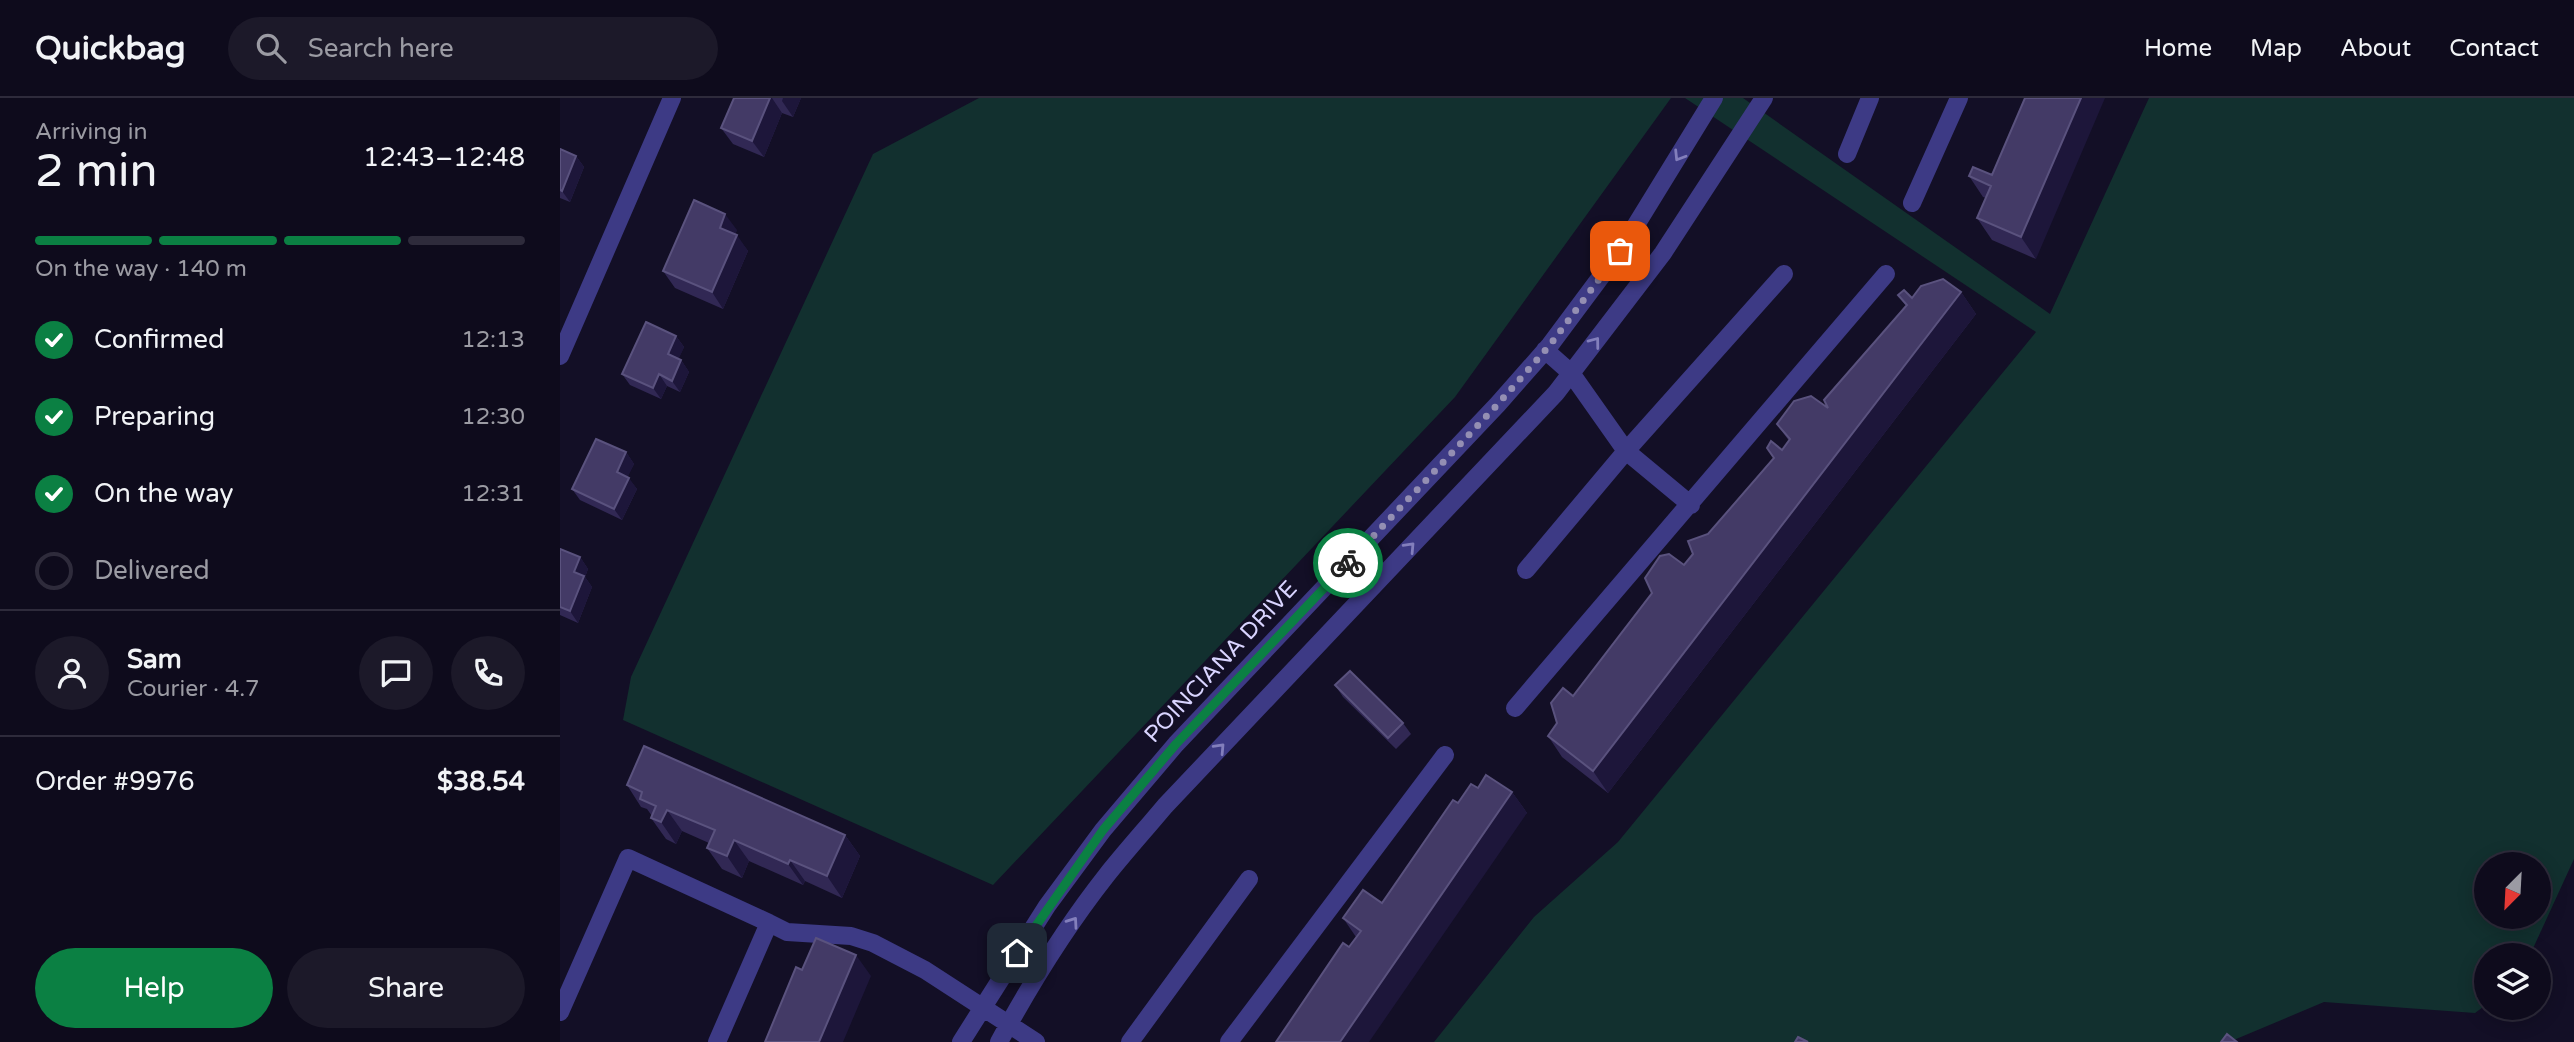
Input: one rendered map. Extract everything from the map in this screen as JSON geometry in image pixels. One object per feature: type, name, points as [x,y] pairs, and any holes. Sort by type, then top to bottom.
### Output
[{"type":"street","points":[[560,356],[672,98]]},
{"type":"street","name":"POINCIANA DRIVE","points":[[961,1042],[1047,906],[1103,830],[1168,753],[1498,404],[1545,350],[1620,251],[1714,98]]},
{"type":"street","points":[[999,1042],[1022,998],[1105,877],[1165,807],[1556,393],[1663,253],[1765,98]]},
{"type":"street","points":[[1847,154],[1870,98]]},
{"type":"street","points":[[1912,203],[1959,98]]},
{"type":"street","points":[[1526,570],[1626,450],[1784,274]]},
{"type":"street","points":[[1515,708],[1886,274]]},
{"type":"street","points":[[1545,350],[1571,373],[1626,450],[1690,505]]},
{"type":"street","points":[[1229,1042],[1445,755]]},
{"type":"street","points":[[560,1012],[628,859],[787,932],[851,936],[873,943],[925,970],[1036,1042]]},
{"type":"street","points":[[1130,1042],[1249,879]]},
{"type":"street","points":[[717,1042],[769,923]]},
{"type":"green space","points":[[979,98],[1671,98],[1455,397],[993,885],[623,720],[631,677],[873,154]]},
{"type":"green space","points":[[1685,98],[1743,98],[2050,314],[2149,98],[2574,98],[2574,859],[2552,907],[2552,852],[2474,852],[2474,929],[2542,929],[2536,943],[2474,943],[2474,1013],[2324,1002],[2229,1042],[1434,1042],[1534,917],[1618,842],[2036,332]]},
{"type":"building","points":[[734,98],[770,98],[752,141],[721,128]]},
{"type":"building","points":[[2025,98],[2081,98],[2021,237],[1977,218],[1991,186],[1969,176],[1973,167],[1992,175]]},
{"type":"building","points":[[560,149],[576,156],[562,191],[560,190]]},
{"type":"building","points":[[694,200],[725,214],[720,228],[737,235],[712,292],[663,271]]},
{"type":"building","points":[[1943,279],[1961,292],[1593,771],[1548,736],[1557,723],[1551,703],[1563,688],[1573,696],[1652,593],[1645,578],[1660,556],[1669,554],[1684,565],[1693,554],[1688,541],[1708,534],[1774,458],[1767,448],[1771,441],[1782,450],[1790,439],[1777,424],[1794,401],[1811,396],[1828,408],[1824,400],[1907,305],[1898,295],[1904,290],[1912,298],[1921,286]]},
{"type":"building","points":[[646,322],[676,336],[668,354],[681,360],[672,381],[659,374],[653,388],[622,374]]},
{"type":"building","points":[[596,439],[626,452],[617,472],[629,478],[614,509],[572,489]]},
{"type":"building","points":[[560,549],[580,557],[574,572],[584,576],[570,611],[560,607]]},
{"type":"building","points":[[1350,671],[1403,723],[1388,738],[1335,685]]},
{"type":"building","points":[[644,746],[845,835],[827,876],[790,860],[788,864],[734,840],[727,856],[707,848],[715,830],[667,810],[661,822],[651,818],[656,806],[640,799],[642,792],[627,785]]},
{"type":"building","points":[[1486,775],[1512,792],[1340,1042],[1276,1042],[1343,943],[1349,947],[1361,931],[1343,918],[1363,890],[1382,903],[1453,800],[1458,803],[1471,784],[1478,788]]},
{"type":"building","points":[[816,938],[856,955],[819,1042],[765,1042],[796,967],[802,970]]},
{"type":"building","points":[[2227,1034],[2237,1042],[2221,1042]]},
{"type":"building","points":[[1798,1037],[1808,1042],[1795,1042]]},
{"type":"way so far","points":[[1348,563],[1550,345],[1620,251]]},
{"type":"route","points":[[1017,953],[1047,906],[1103,830],[1176,744],[1348,563]]}]
